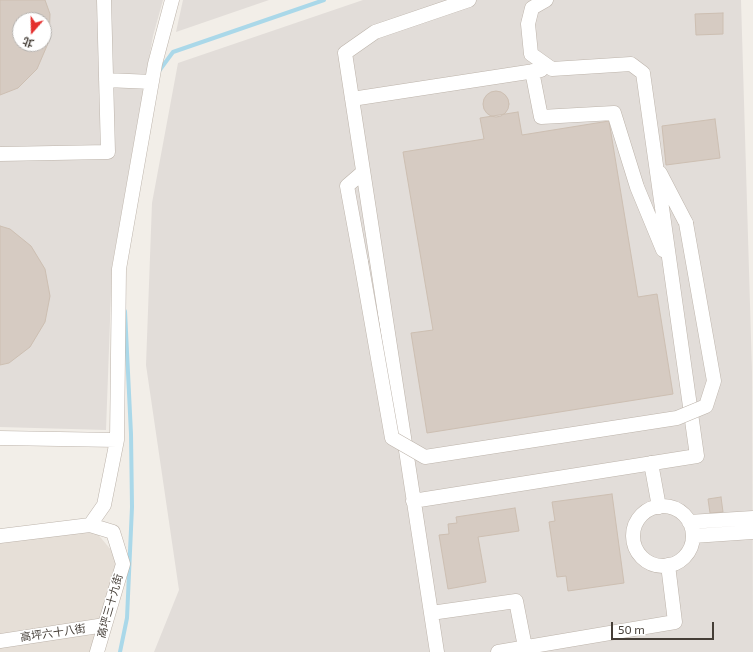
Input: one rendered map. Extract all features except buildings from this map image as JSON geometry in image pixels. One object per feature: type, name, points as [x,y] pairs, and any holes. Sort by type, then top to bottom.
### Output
[{"type":"street","points":[[0,154],[108,152],[104,0]]},
{"type":"street","points":[[90,525],[104,505],[117,440],[119,269],[152,82],[172,0]]},
{"type":"street","points":[[437,652],[362,173],[345,53],[374,32],[468,0]]},
{"type":"street","points":[[546,0],[532,8],[528,24],[531,54],[552,69]]},
{"type":"street","points":[[352,99],[552,69],[631,64],[643,73],[654,162],[672,273],[697,456],[414,501]]},
{"type":"street","points":[[532,72],[541,117],[614,113],[637,187],[672,273]]},
{"type":"street","points":[[106,80],[152,82]]},
{"type":"street","points":[[362,173],[347,186],[392,438],[425,457],[677,418],[706,406],[714,381],[686,223],[654,162]]},
{"type":"street","points":[[0,438],[117,440]]},
{"type":"street","points":[[651,463],[658,507]]},
{"type":"street","points":[[658,507],[669,507],[678,511],[689,522],[693,536],[691,546],[686,555],[678,562],[668,565],[650,563],[643,557],[634,541],[636,523],[646,512],[658,507]]},
{"type":"street","points":[[689,522],[753,518]]},
{"type":"street","name":"高坪三十九街","points":[[0,536],[90,525],[113,532],[123,564],[97,652]]},
{"type":"street","points":[[693,536],[753,532]]},
{"type":"street","points":[[498,652],[676,622],[668,565]]},
{"type":"street","points":[[431,613],[516,601],[525,647]]},
{"type":"street","name":"高坪六十八街","points":[[0,641],[105,625]]},
{"type":"shaded area","points":[[0,0],[163,0],[153,36],[112,266],[106,430],[0,427]]},
{"type":"shaded area","points":[[183,0],[269,0],[176,32]]},
{"type":"shaded area","points":[[363,0],[741,0],[752,372],[753,652],[154,652],[179,590],[146,365],[152,203],[178,63]]},
{"type":"shaded area","points":[[90,525],[123,564],[97,652],[0,652],[0,537]]},
{"type":"waterway","points":[[159,71],[173,52],[324,0]]},
{"type":"waterway","points":[[120,652],[127,618],[132,507],[131,434],[125,311]]}]
